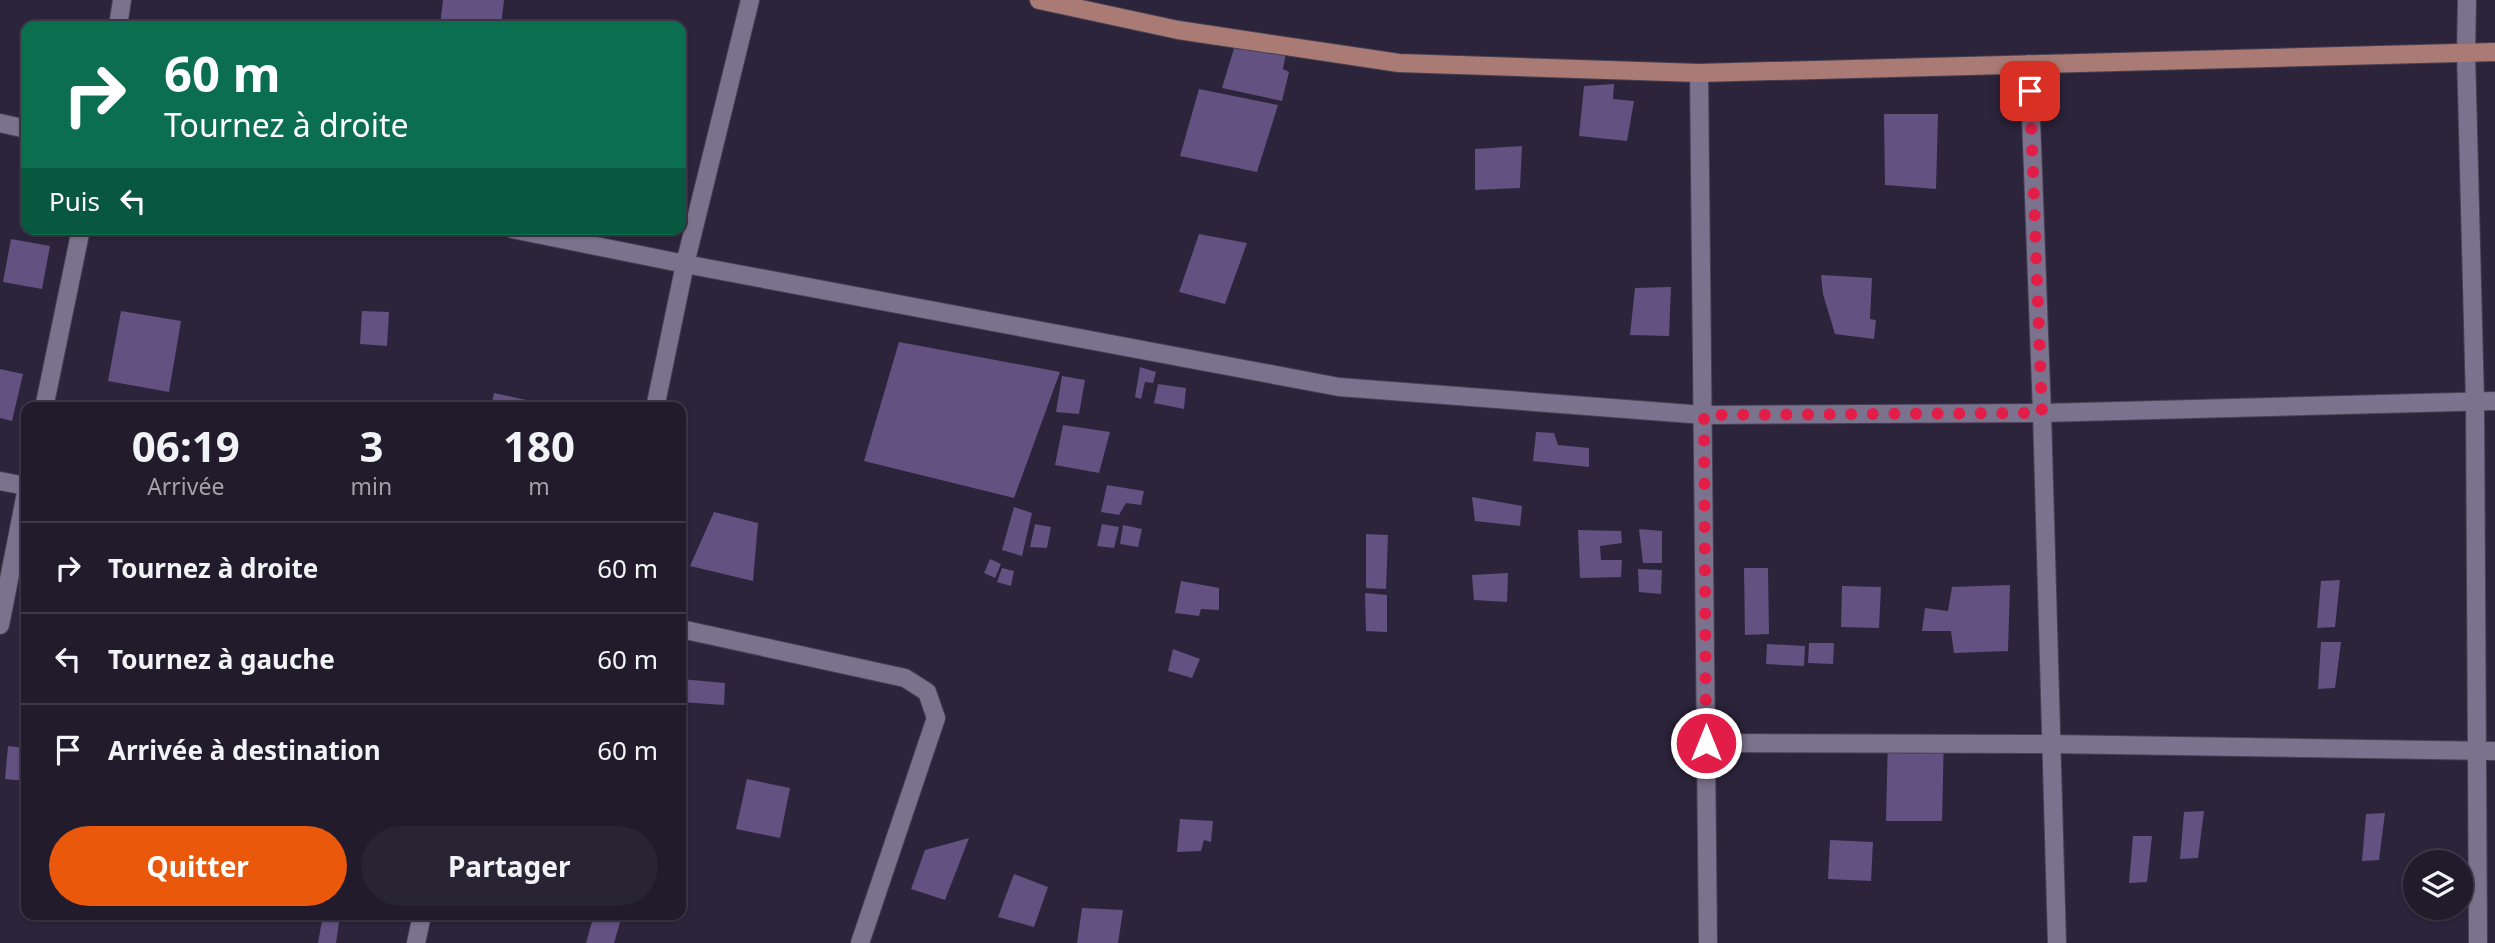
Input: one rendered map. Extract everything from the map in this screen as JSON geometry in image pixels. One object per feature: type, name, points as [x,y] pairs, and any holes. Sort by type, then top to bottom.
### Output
[{"type":"main road","points":[[1039,0],[1178,30],[1399,63],[1699,73],[2495,52]]},
{"type":"street","points":[[119,21],[122,0]]},
{"type":"street","points":[[656,402],[685,264],[750,0]]},
{"type":"street","points":[[2468,0],[2466,53],[2486,751],[2478,943]]},
{"type":"street","points":[[2029,64],[2057,943]]},
{"type":"street","points":[[1699,73],[1708,943]]},
{"type":"street","points":[[0,123],[21,128]]},
{"type":"street","points":[[45,402],[80,235]]},
{"type":"street","points":[[542,235],[1339,387],[1704,415],[2042,413],[2495,401]]},
{"type":"street","points":[[0,481],[21,485]]},
{"type":"street","points":[[0,625],[21,518]]},
{"type":"street","points":[[686,630],[905,678],[927,692],[936,718],[860,943]]},
{"type":"street","points":[[1706,743],[2050,744],[2486,751]]},
{"type":"street","points":[[416,943],[421,920]]},
{"type":"building","points":[[443,0],[504,0],[502,21],[441,21]]},
{"type":"building","points":[[1235,45],[1286,52],[1283,69],[1289,72],[1282,101],[1222,88]]},
{"type":"building","points":[[1614,84],[1613,99],[1634,101],[1627,141],[1579,136],[1584,86]]},
{"type":"building","points":[[1199,89],[1278,105],[1257,172],[1180,156]]},
{"type":"building","points":[[1884,114],[1938,114],[1936,189],[1885,185]]},
{"type":"building","points":[[1522,146],[1520,188],[1475,190],[1475,149]]},
{"type":"building","points":[[1199,234],[1247,243],[1225,304],[1179,292]]},
{"type":"building","points":[[11,239],[50,246],[42,289],[3,282]]},
{"type":"building","points":[[1821,275],[1872,278],[1870,319],[1876,320],[1874,339],[1835,334],[1823,294]]},
{"type":"building","points":[[1671,287],[1669,336],[1630,335],[1635,288]]},
{"type":"building","points":[[121,311],[181,321],[169,392],[108,381]]},
{"type":"building","points":[[362,311],[389,312],[387,346],[360,344]]},
{"type":"building","points":[[899,342],[1060,372],[1014,498],[864,461]]},
{"type":"building","points":[[1140,367],[1156,372],[1153,383],[1145,382],[1141,399],[1135,397]]},
{"type":"building","points":[[0,369],[23,374],[12,421],[0,418]]},
{"type":"building","points":[[1062,376],[1085,380],[1079,414],[1056,412]]},
{"type":"building","points":[[1158,384],[1186,388],[1184,409],[1154,403]]},
{"type":"building","points":[[494,393],[535,402],[492,402]]},
{"type":"building","points":[[1063,425],[1110,432],[1099,473],[1055,465]]},
{"type":"building","points":[[1536,432],[1554,433],[1558,445],[1589,448],[1589,467],[1533,461]]},
{"type":"building","points":[[1107,485],[1144,491],[1141,505],[1126,503],[1119,515],[1101,512]]},
{"type":"building","points":[[1472,497],[1522,506],[1520,526],[1475,521]]},
{"type":"building","points":[[1014,507],[1032,513],[1022,556],[1002,550]]},
{"type":"building","points":[[714,512],[758,523],[753,581],[690,566]]},
{"type":"building","points":[[1035,524],[1051,527],[1047,548],[1030,547]]},
{"type":"building","points":[[1102,524],[1119,527],[1114,548],[1097,546]]},
{"type":"building","points":[[1123,525],[1142,529],[1138,547],[1120,544]]},
{"type":"building","points":[[1639,529],[1662,531],[1662,563],[1643,563]]},
{"type":"building","points":[[1578,530],[1621,531],[1622,543],[1600,546],[1601,560],[1622,560],[1621,577],[1580,578]]},
{"type":"building","points":[[1366,534],[1388,535],[1386,589],[1366,588]]},
{"type":"building","points":[[990,559],[1001,564],[995,578],[984,573]]},
{"type":"building","points":[[1002,568],[1014,571],[1011,586],[997,582]]},
{"type":"building","points":[[1744,568],[1768,568],[1769,634],[1745,635]]},
{"type":"building","points":[[1638,569],[1662,570],[1661,594],[1639,592]]},
{"type":"building","points":[[1508,573],[1507,602],[1474,600],[1472,575]]},
{"type":"building","points":[[2340,580],[2335,627],[2317,628],[2321,581]]},
{"type":"building","points":[[1181,581],[1219,588],[1219,610],[1201,609],[1199,616],[1175,613]]},
{"type":"building","points":[[2010,585],[2008,651],[1954,653],[1951,631],[1922,631],[1925,608],[1948,611],[1952,587]]},
{"type":"building","points":[[1842,586],[1881,587],[1879,628],[1841,627]]},
{"type":"building","points":[[1365,593],[1387,595],[1387,632],[1366,631]]},
{"type":"building","points":[[2321,642],[2341,642],[2335,688],[2318,689]]},
{"type":"building","points":[[1809,643],[1834,643],[1833,664],[1808,663]]},
{"type":"building","points":[[1767,644],[1805,646],[1804,666],[1766,664]]},
{"type":"building","points":[[1173,649],[1200,659],[1192,678],[1168,671]]},
{"type":"building","points":[[686,679],[725,683],[724,705],[686,702]]},
{"type":"building","points":[[1888,734],[1944,734],[1942,821],[1886,821]]},
{"type":"building","points":[[8,746],[21,747],[21,781],[5,779]]},
{"type":"building","points":[[747,779],[790,788],[780,838],[736,829]]},
{"type":"building","points":[[2204,811],[2198,858],[2180,859],[2184,812]]},
{"type":"building","points":[[2385,813],[2379,860],[2362,861],[2366,814]]},
{"type":"building","points":[[1180,819],[1213,821],[1211,842],[1204,840],[1201,851],[1177,852]]},
{"type":"building","points":[[2133,836],[2152,836],[2147,882],[2129,883]]},
{"type":"building","points":[[969,838],[945,900],[911,889],[925,850]]},
{"type":"building","points":[[1830,840],[1873,842],[1871,881],[1828,879]]},
{"type":"building","points":[[1014,874],[1048,887],[1034,927],[998,917]]},
{"type":"building","points":[[1082,908],[1123,910],[1118,943],[1077,943]]},
{"type":"building","points":[[322,920],[339,920],[336,943],[318,943]]},
{"type":"building","points":[[593,920],[621,920],[614,943],[586,943]]},
{"type":"route","points":[[1706,743],[1704,415],[2042,413],[2030,91]]}]
